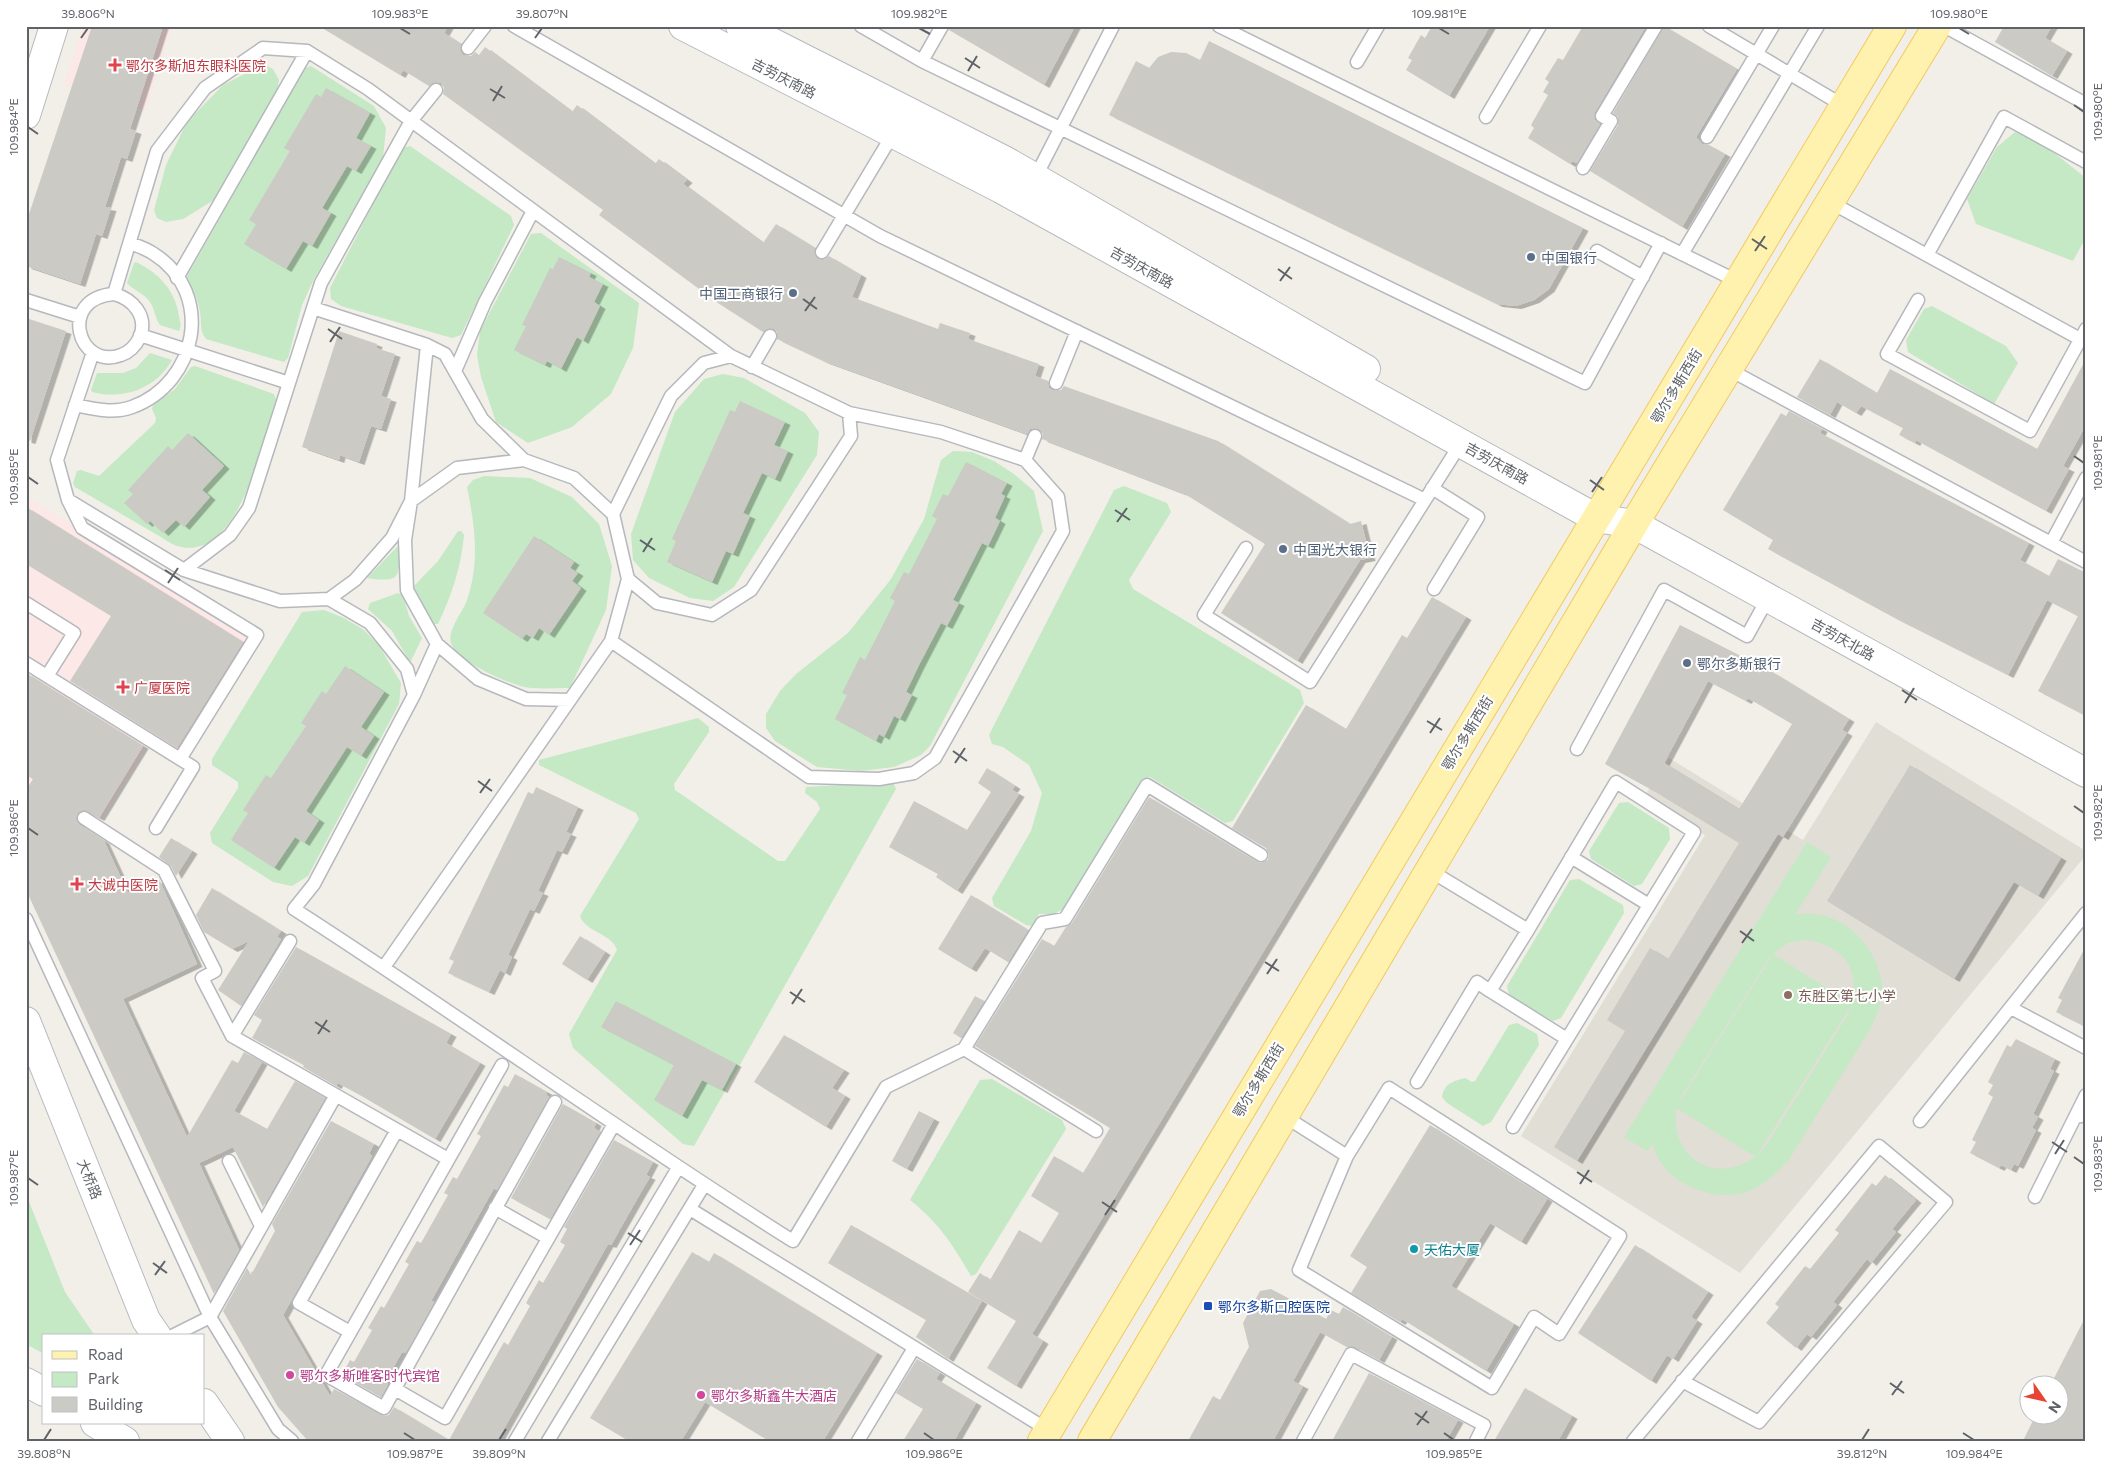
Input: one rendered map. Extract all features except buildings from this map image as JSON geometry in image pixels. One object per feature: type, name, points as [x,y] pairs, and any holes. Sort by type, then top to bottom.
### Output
[{"type":"main road","points":[[26,114],[54,26]]},
{"type":"main road","name":"吉劳庆南路","points":[[683,26],[1001,189],[1461,443],[1600,512]]},
{"type":"main road","name":"吉劳庆南路","points":[[740,26],[1035,178],[1600,512]]},
{"type":"main road","name":"鄂尔多斯西街","points":[[1045,1436],[1892,26]]},
{"type":"main road","points":[[1092,1441],[1634,524],[1937,26]]},
{"type":"main road","name":"吉劳庆北路","points":[[1600,512],[1634,524],[2086,773]]},
{"type":"main road","name":"大桥路","points":[[26,1021],[146,1320],[156,1334]]},
{"type":"main road","points":[[26,1382],[42,1391]]},
{"type":"main road","points":[[205,1404],[230,1441]]},
{"type":"main road","points":[[98,1424],[125,1441]]},
{"type":"lane","points":[[468,48],[485,26]]},
{"type":"lane","points":[[514,26],[880,236],[1425,500]]},
{"type":"lane","points":[[861,26],[922,61],[1585,383],[1661,243]]},
{"type":"lane","points":[[922,61],[942,26]]},
{"type":"lane","points":[[1035,178],[1062,129],[1113,26]]},
{"type":"lane","points":[[1219,26],[1739,282]]},
{"type":"lane","points":[[1357,62],[1378,26]]},
{"type":"lane","points":[[1486,117],[1540,26]]},
{"type":"lane","points":[[1583,168],[1611,121],[1602,116],[1656,26]]},
{"type":"lane","points":[[1709,26],[1844,106]]},
{"type":"lane","points":[[1707,137],[1773,26]]},
{"type":"lane","points":[[1682,254],[1818,26]]},
{"type":"lane","points":[[1944,26],[2085,102]]},
{"type":"lane","points":[[114,294],[157,151],[205,88],[263,48],[307,51],[368,89],[731,356],[849,413],[941,432],[1025,460],[1058,496],[1063,531],[935,758],[914,773],[879,779],[809,777],[611,640]]},
{"type":"lane","points":[[177,278],[307,51]]},
{"type":"lane","points":[[184,570],[230,535],[249,508],[322,283],[411,121],[436,90]]},
{"type":"lane","points":[[1927,255],[2004,117],[2086,162]]},
{"type":"lane","points":[[822,252],[893,134]]},
{"type":"lane","points":[[1830,202],[1927,255],[2083,334],[2030,431],[1887,354],[1918,300]]},
{"type":"lane","points":[[455,371],[485,302],[533,211]]},
{"type":"lane","points":[[75,405],[103,411],[130,408],[156,396],[176,376],[188,351],[192,323],[187,297],[177,278],[154,254],[130,243]]},
{"type":"lane","points":[[1596,251],[1643,276]]},
{"type":"lane","points":[[114,294],[123,296],[137,308],[142,321],[140,335],[132,349],[124,354],[107,357],[93,352],[81,339],[78,328],[84,307],[93,299],[103,295],[114,294]]},
{"type":"lane","points":[[26,300],[80,317]]},
{"type":"lane","points":[[313,308],[427,345],[445,354],[482,419],[524,460],[574,478],[613,514],[628,579],[611,640],[384,967]]},
{"type":"lane","points":[[1056,384],[1077,331]]},
{"type":"lane","points":[[140,335],[289,383]]},
{"type":"lane","points":[[752,367],[770,336]]},
{"type":"lane","points":[[427,345],[411,501],[405,540],[408,590],[437,644],[478,679],[526,699],[570,700]]},
{"type":"lane","points":[[93,352],[57,460],[68,500],[82,528],[257,635],[180,759]]},
{"type":"lane","points":[[613,514],[671,396],[704,364],[731,356]]},
{"type":"lane","points":[[1728,369],[2086,562]]},
{"type":"lane","points":[[628,579],[658,603],[712,615],[752,590],[851,436],[849,413]]},
{"type":"lane","points":[[1025,460],[1035,436]]},
{"type":"lane","points":[[1246,548],[1204,616],[1310,682],[1461,443]]},
{"type":"lane","points":[[329,599],[355,580],[392,538],[411,501],[457,468],[524,460]]},
{"type":"lane","points":[[2051,543],[2086,478]]},
{"type":"lane","points":[[1432,488],[1478,517],[1434,589]]},
{"type":"lane","points":[[68,500],[184,570],[280,600],[329,599],[370,623],[407,669],[414,695]]},
{"type":"lane","points":[[1577,749],[1664,590],[1747,636],[1768,598]]},
{"type":"lane","points":[[26,603],[74,633],[47,676]]},
{"type":"lane","points":[[437,644],[414,695],[314,884],[294,908],[384,967],[678,1168],[793,1241],[886,1087],[964,1049],[1042,923],[1065,918],[1147,785],[1261,855]]},
{"type":"lane","points":[[26,663],[193,767],[156,828]]},
{"type":"lane","points":[[1490,991],[1616,782],[1694,832],[1513,1127]]},
{"type":"lane","points":[[84,818],[164,870],[215,971],[202,978],[232,1036],[448,1160]]},
{"type":"lane","points":[[1571,858],[1649,905]]},
{"type":"lane","points":[[1429,870],[1528,930]]},
{"type":"lane","points":[[1920,1121],[2086,913]]},
{"type":"lane","points":[[26,920],[210,1317],[278,1430],[292,1441]]},
{"type":"lane","points":[[232,1036],[290,941]]},
{"type":"lane","points":[[1417,1082],[1477,982],[1567,1039]]},
{"type":"lane","points":[[2011,1008],[2086,1048]]},
{"type":"lane","points":[[964,1049],[1096,1131]]},
{"type":"lane","points":[[502,1066],[326,1375],[384,1408],[555,1102]]},
{"type":"lane","points":[[1388,1088],[1620,1236],[1559,1334],[1534,1317],[1492,1388],[1299,1270],[1347,1156],[1388,1088]]},
{"type":"lane","points":[[176,1334],[210,1317],[336,1095]]},
{"type":"lane","points":[[2035,1197],[2080,1116],[2086,1095]]},
{"type":"lane","points":[[1284,1116],[1347,1156]]},
{"type":"lane","points":[[395,1389],[445,1418],[614,1124]]},
{"type":"lane","points":[[350,1332],[299,1303],[397,1130]]},
{"type":"lane","points":[[1632,1441],[1682,1381],[1879,1146],[1946,1202],[1759,1422],[1682,1381]]},
{"type":"lane","points":[[229,1160],[261,1226]]},
{"type":"lane","points":[[515,1441],[678,1168]]},
{"type":"lane","points":[[548,1441],[704,1185]]},
{"type":"lane","points":[[496,1208],[548,1238]]},
{"type":"lane","points":[[690,1209],[914,1348],[1045,1436]]},
{"type":"lane","points":[[858,1441],[914,1348]]},
{"type":"lane","points":[[1304,1441],[1350,1354],[1484,1425],[1476,1441]]},
{"type":"shaded area","name":"鄂尔多斯旭东眼科医院","points":[[83,26],[172,26],[145,111],[64,85]]},
{"type":"shaded area","name":"广厦医院","points":[[26,496],[251,637],[178,753],[153,737],[99,822],[83,812],[63,843],[26,862]]},
{"type":"shaded area","name":"东胜区第七小学","points":[[1876,722],[2086,851],[2086,855],[1740,1273],[1521,1136],[1705,835],[1644,797],[1669,758],[1803,840]]},
{"type":"green space","points":[[264,64],[273,69],[279,80],[277,90],[214,200],[183,219],[166,222],[157,218],[154,210],[166,165],[187,122],[223,85]]},
{"type":"green space","points":[[311,66],[374,106],[386,128],[383,158],[314,279],[302,305],[288,358],[284,362],[206,339],[202,329],[197,298],[186,278],[305,68]]},
{"type":"green space","points":[[2015,132],[2044,145],[2086,178],[2086,237],[2073,261],[1976,224],[1967,199],[1997,147]]},
{"type":"green space","points":[[410,146],[511,216],[514,225],[461,335],[452,338],[341,306],[331,299],[330,288],[402,148]]},
{"type":"green space","points":[[541,233],[639,303],[633,348],[611,394],[572,427],[528,443],[496,422],[481,377],[477,355],[480,331],[531,234]]},
{"type":"green space","points":[[136,262],[152,271],[170,290],[177,307],[180,324],[179,331],[160,325],[150,302],[127,283]]},
{"type":"green space","points":[[1932,306],[2006,346],[2018,363],[1994,404],[1908,352],[1906,340],[1924,309]]},
{"type":"green space","points":[[150,353],[172,360],[165,370],[148,385],[127,393],[104,394],[92,392],[97,373],[123,373],[136,368]]},
{"type":"green space","points":[[195,366],[274,394],[276,399],[256,466],[234,516],[219,534],[202,546],[181,547],[75,487],[73,483],[77,471],[81,470],[99,476],[155,423],[156,418],[152,409],[153,405],[175,389],[191,367]]},
{"type":"green space","points":[[723,374],[744,378],[805,413],[819,432],[817,455],[734,587],[713,601],[690,598],[649,578],[633,560],[631,534],[675,412],[704,379]]},
{"type":"green space","points":[[953,451],[972,452],[994,461],[1014,474],[1034,491],[1043,531],[930,746],[921,755],[894,767],[861,771],[817,767],[775,741],[766,728],[766,714],[780,691],[796,674],[848,633],[891,579],[924,519],[941,460]]},
{"type":"green space","points":[[484,476],[530,478],[572,497],[599,524],[612,566],[606,610],[570,688],[532,688],[512,683],[474,665],[455,650],[451,643],[451,632],[467,600],[474,572],[474,530],[467,487],[473,480]]},
{"type":"green space","points":[[1124,486],[1167,503],[1171,512],[1129,580],[1133,589],[1300,690],[1304,703],[1233,821],[1225,823],[1150,777],[1142,779],[1063,909],[1054,914],[1039,914],[1032,926],[1026,925],[994,906],[992,898],[1031,831],[1042,793],[1029,765],[1003,747],[992,744],[989,735],[1114,490]]},
{"type":"green space","points":[[458,531],[461,531],[464,535],[458,570],[452,592],[443,613],[438,624],[434,624],[423,610],[414,586],[438,561]]},
{"type":"green space","points":[[397,547],[400,548],[400,558],[396,576],[386,580],[367,578]]},
{"type":"green space","points":[[398,593],[403,595],[409,616],[422,638],[411,661],[392,631],[368,609],[370,603]]},
{"type":"green space","points":[[324,610],[344,618],[364,630],[380,647],[401,683],[399,704],[308,876],[292,886],[273,882],[212,843],[210,833],[238,788],[238,782],[212,765],[212,759],[302,612]]},
{"type":"green space","points":[[698,718],[709,727],[709,732],[674,784],[675,790],[778,861],[785,861],[820,809],[817,802],[805,793],[806,787],[893,782],[896,789],[694,1146],[683,1144],[573,1048],[569,1034],[617,950],[610,940],[583,922],[580,916],[639,819],[636,813],[539,765],[539,760]]},
{"type":"green space","points":[[1628,802],[1669,828],[1670,839],[1642,884],[1634,886],[1591,859],[1589,851],[1619,803]]},
{"type":"green space","points":[[1807,842],[1831,857],[1795,915],[1827,916],[1841,922],[1854,931],[1873,956],[1882,986],[1881,998],[1876,1016],[1868,1033],[1788,1161],[1767,1181],[1752,1190],[1738,1194],[1723,1195],[1707,1193],[1692,1188],[1667,1170],[1658,1158],[1653,1144],[1647,1151],[1624,1137]],"holes":[[[1804,940],[1831,948],[1841,955],[1853,975],[1854,988],[1851,1004],[1773,954],[1788,943]],[[1771,955],[1772,956],[1678,1104],[1682,1095]],[[1850,1007],[1847,1016],[1766,1146],[1759,1152]],[[1676,1108],[1755,1156],[1735,1167],[1719,1169],[1704,1165],[1692,1157],[1682,1145],[1676,1128]]]},
{"type":"green space","points":[[1579,879],[1623,905],[1624,913],[1561,1018],[1553,1021],[1509,995],[1507,986],[1570,880]]},
{"type":"green space","points":[[1517,1023],[1537,1034],[1539,1045],[1491,1122],[1483,1126],[1447,1103],[1442,1097],[1443,1093],[1447,1086],[1457,1080],[1465,1078],[1472,1082],[1475,1081],[1509,1025]]},
{"type":"green space","points":[[992,1079],[1062,1120],[1066,1129],[976,1274],[971,1276],[945,1235],[910,1200],[980,1080]]},
{"type":"green space","points":[[26,1194],[65,1292],[94,1334],[42,1334],[42,1353],[26,1344]]},
{"type":"place","name":"鄂尔多斯旭东眼科医院","points":[[115,65]]},
{"type":"place","name":"中国银行","points":[[1531,257]]},
{"type":"place","name":"中国工商银行","points":[[793,293]]},
{"type":"place","name":"中国光大银行","points":[[1283,549]]},
{"type":"place","name":"鄂尔多斯银行","points":[[1687,663]]},
{"type":"place","name":"广厦医院","points":[[123,687]]},
{"type":"place","name":"大诚中医院","points":[[77,884]]},
{"type":"place","name":"东胜区第七小学","points":[[1788,995]]},
{"type":"place","name":"天佑大厦","points":[[1414,1249]]},
{"type":"place","name":"鄂尔多斯口腔医院","points":[[1208,1306]]},
{"type":"place","name":"鄂尔多斯唯客时代宾馆","points":[[290,1375]]},
{"type":"place","name":"鄂尔多斯鑫牛大酒店","points":[[701,1395]]}]
